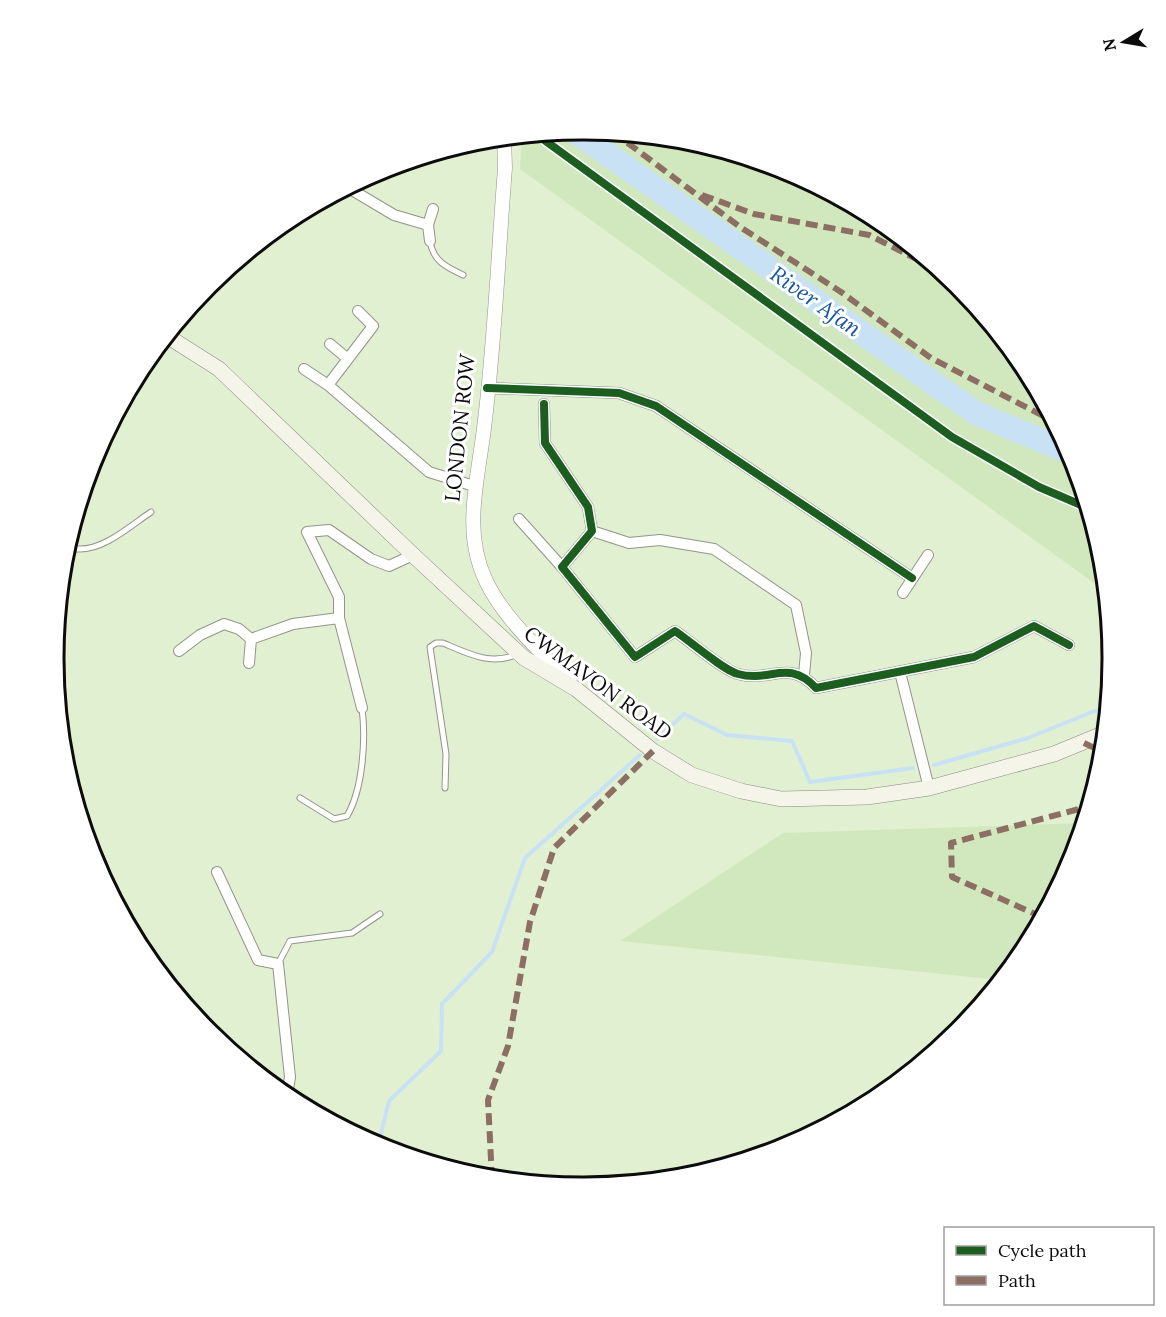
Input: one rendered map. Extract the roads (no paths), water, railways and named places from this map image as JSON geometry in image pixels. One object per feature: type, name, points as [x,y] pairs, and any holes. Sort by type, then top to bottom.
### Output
[{"type":"main road","name":"CWMAVON ROAD","points":[[174,340],[219,369],[520,654],[576,689],[653,751],[692,775],[741,791],[781,799],[826,800],[867,797],[929,788],[1054,754],[1095,737]]},
{"type":"street","name":"LONDON ROW","points":[[504,146],[505,168],[484,428],[474,486],[472,513],[474,544],[486,581],[508,613],[576,689]]},
{"type":"street","points":[[355,192],[394,215],[428,225]]},
{"type":"street","points":[[430,241],[428,225],[434,209]]},
{"type":"street","points":[[328,386],[373,326],[358,310]]},
{"type":"street","points":[[330,344],[348,360]]},
{"type":"street","points":[[304,369],[328,386],[429,472],[474,486]]},
{"type":"street","points":[[487,388],[619,393],[656,406],[912,578]]},
{"type":"street","points":[[544,404],[545,443],[588,507],[592,531],[562,567]]},
{"type":"street","points":[[519,519],[562,567],[635,657],[675,631],[736,674],[761,676],[788,672],[804,675],[816,688],[974,657],[1034,626],[1069,645]]},
{"type":"street","points":[[362,708],[339,618],[339,597],[307,532],[329,530],[371,559],[388,566],[413,555]]},
{"type":"street","points":[[592,531],[629,543],[660,540],[714,549],[766,582],[796,605],[806,653],[804,675]]},
{"type":"street","points":[[903,593],[928,555]]},
{"type":"street","points":[[251,639],[293,624],[339,618]]},
{"type":"street","points":[[179,651],[201,635],[224,624],[239,630],[251,639]]},
{"type":"street","points":[[249,663],[251,639]]},
{"type":"street","points":[[900,672],[929,788]]},
{"type":"street","points":[[217,872],[258,960],[278,964],[290,1077],[289,1085]]},
{"type":"lane","points":[[430,241],[431,251],[441,264],[463,275]]},
{"type":"lane","points":[[76,548],[87,550],[99,545],[151,512]]},
{"type":"lane","points":[[445,788],[446,754],[430,647],[436,642],[444,643],[490,660],[504,660],[520,654]]},
{"type":"lane","points":[[300,798],[334,819],[347,816],[362,761],[366,735],[362,708]]},
{"type":"lane","points":[[278,964],[290,941],[352,933],[380,914]]},
{"type":"waterway","name":"River Afan","points":[[587,140],[976,413],[1056,447]]},
{"type":"waterway","points":[[934,765],[1028,738],[1098,709]]},
{"type":"waterway","points":[[657,739],[684,714],[727,735],[792,741],[810,782],[913,768]]},
{"type":"waterway","points":[[380,1136],[389,1101],[441,1051],[442,1004],[492,952],[525,858],[640,755]]}]
